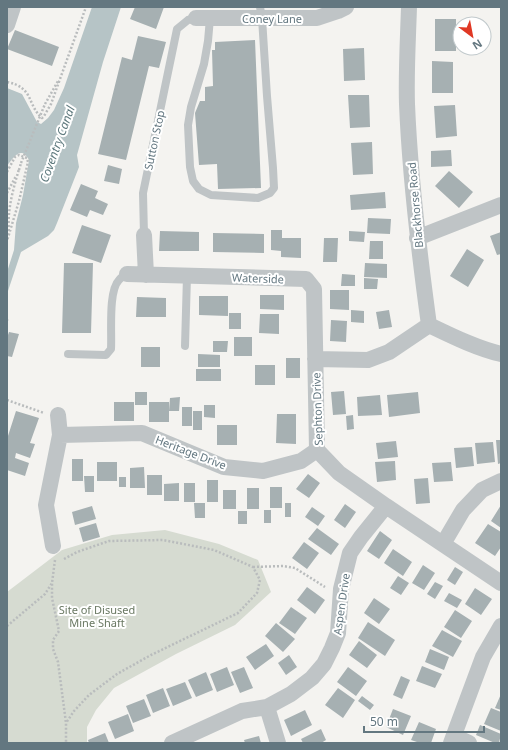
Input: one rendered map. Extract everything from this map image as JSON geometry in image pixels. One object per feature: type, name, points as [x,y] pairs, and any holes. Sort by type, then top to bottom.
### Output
[{"type":"street","points":[[7,26],[13,7]]},
{"type":"street","name":"Coney Lane","points":[[203,18],[261,13],[317,18],[346,7]]},
{"type":"street","name":"Blackhorse Road","points":[[409,7],[407,104],[417,238],[429,325]]},
{"type":"street","points":[[417,238],[501,204]]},
{"type":"street","name":"Sutton Stop","points":[[144,235],[146,275]]},
{"type":"street","name":"Waterside","points":[[127,274],[306,279],[314,289],[315,359]]},
{"type":"street","points":[[429,325],[462,341],[488,351],[501,354]]},
{"type":"street","name":"Sephton Drive","points":[[429,325],[389,352],[368,360],[315,359],[317,450],[339,472],[386,506],[501,583]]},
{"type":"street","points":[[53,546],[46,505],[60,435],[58,415]]},
{"type":"street","name":"Heritage Drive","points":[[60,435],[142,433],[224,467],[263,471],[301,461],[317,450]]},
{"type":"street","points":[[443,544],[463,510],[482,490],[501,481]]},
{"type":"street","name":"Aspen Drive","points":[[172,743],[242,711],[266,707],[291,694],[312,678],[324,664],[338,634],[341,589],[350,553],[360,537],[386,506]]},
{"type":"street","points":[[469,743],[452,739],[483,657],[501,626]]},
{"type":"street","points":[[266,707],[278,743]]},
{"type":"lane","points":[[203,18],[208,42],[204,64],[191,107],[188,125],[190,167],[193,181],[199,189],[211,195],[258,198],[270,194],[274,188],[261,13]]},
{"type":"lane","name":"Sutton Stop","points":[[144,235],[143,194],[177,29],[188,20],[203,18]]},
{"type":"lane","points":[[68,354],[106,355],[109,352],[111,349],[112,294],[120,278],[127,274]]},
{"type":"lane","points":[[185,346],[187,276]]},
{"type":"path","points":[[7,82],[25,89],[34,104],[37,114],[42,118],[51,104],[86,7]]},
{"type":"path","points":[[7,193],[22,163],[46,104],[62,73]]},
{"type":"path","points":[[7,172],[15,158],[19,155],[27,158],[28,162],[20,201],[7,241]]},
{"type":"path","points":[[9,234],[8,220],[11,198],[19,169]]},
{"type":"path","points":[[7,400],[52,415],[58,415]]},
{"type":"path","points":[[56,563],[77,552],[109,541],[163,540],[214,550],[253,566],[283,566],[295,568],[326,588],[334,590],[341,589]]},
{"type":"path","points":[[53,546],[56,563],[52,583],[52,598],[59,631],[53,640],[53,649],[58,662],[66,723],[66,743]]},
{"type":"path","points":[[66,723],[74,711],[89,695],[117,674],[151,654],[238,613],[257,593],[260,580],[253,566]]},
{"type":"path","points":[[7,626],[45,594],[52,583]]},
{"type":"green space","name":"Site of Disused Mine Shaft","points":[[165,530],[219,544],[258,560],[271,592],[235,625],[176,654],[114,688],[96,710],[87,727],[87,743],[7,743],[7,592],[62,550],[112,535]]},
{"type":"water","name":"Coventry Canal","points":[[92,7],[121,7],[103,62],[77,155],[79,167],[54,230],[48,236],[21,252],[7,294],[7,272],[14,250],[16,223],[29,160],[23,153],[20,153],[14,157],[7,166],[7,88],[22,94],[37,122],[41,124],[48,118],[54,110],[64,88]]},
{"type":"building","points":[[135,7],[164,7],[156,29],[130,19]]},
{"type":"building","points":[[435,19],[452,19],[452,51],[435,51]]},
{"type":"building","points":[[15,30],[59,47],[52,66],[7,49]]},
{"type":"building","points":[[138,36],[166,42],[159,68],[149,66],[126,160],[98,154],[122,57],[132,60]]},
{"type":"building","points":[[255,40],[261,188],[218,189],[217,164],[199,165],[195,113],[200,101],[205,101],[205,87],[213,86],[212,50],[215,50],[215,42]]},
{"type":"building","points":[[364,48],[365,80],[344,81],[343,49]]},
{"type":"building","points":[[432,61],[453,62],[453,93],[432,93]]},
{"type":"building","points":[[348,95],[369,95],[370,127],[350,128]]},
{"type":"building","points":[[455,105],[457,136],[436,138],[434,106]]},
{"type":"building","points":[[372,142],[373,174],[353,175],[351,143]]},
{"type":"building","points":[[451,150],[452,166],[431,167],[431,151]]},
{"type":"building","points":[[108,165],[122,169],[119,184],[104,181]]},
{"type":"building","points":[[449,171],[473,192],[459,208],[435,186]]},
{"type":"building","points":[[81,184],[98,191],[95,198],[108,204],[103,215],[90,210],[87,217],[70,210]]},
{"type":"building","points":[[385,192],[386,208],[351,210],[350,195]]},
{"type":"building","points":[[368,218],[391,219],[390,234],[367,233]]},
{"type":"building","points":[[82,225],[111,235],[101,263],[72,253]]},
{"type":"building","points":[[271,230],[282,230],[282,238],[301,238],[301,258],[281,257],[281,251],[271,250]]},
{"type":"building","points":[[160,231],[199,232],[199,251],[159,251]]},
{"type":"building","points":[[349,231],[365,232],[364,242],[349,241]]},
{"type":"building","points":[[501,232],[501,254],[497,255],[490,236]]},
{"type":"building","points":[[213,233],[264,234],[264,253],[213,252]]},
{"type":"building","points":[[324,238],[338,238],[337,262],[323,262]]},
{"type":"building","points":[[370,241],[383,241],[383,259],[369,259]]},
{"type":"building","points":[[467,249],[484,260],[468,287],[450,276]]},
{"type":"building","points":[[64,263],[93,263],[91,333],[62,333]]},
{"type":"building","points":[[365,263],[387,264],[387,278],[364,277]]},
{"type":"building","points":[[342,274],[355,275],[355,286],[341,286]]},
{"type":"building","points":[[364,278],[378,279],[377,289],[364,289]]},
{"type":"building","points":[[330,290],[349,290],[349,310],[330,309]]},
{"type":"building","points":[[260,295],[284,295],[284,310],[260,309]]},
{"type":"building","points":[[199,296],[228,296],[228,316],[199,315]]},
{"type":"building","points":[[137,297],[166,298],[166,317],[136,317]]},
{"type":"building","points":[[351,310],[364,311],[364,323],[351,322]]},
{"type":"building","points":[[389,310],[392,327],[379,329],[376,312]]},
{"type":"building","points":[[229,313],[241,313],[241,329],[229,329]]},
{"type":"building","points":[[260,314],[279,314],[279,334],[259,333]]},
{"type":"building","points":[[331,320],[347,321],[346,342],[330,341]]},
{"type":"building","points":[[9,332],[19,334],[12,357],[7,356],[7,338]]},
{"type":"building","points":[[234,337],[252,337],[252,356],[234,356]]},
{"type":"building","points":[[213,341],[228,341],[227,352],[213,352]]},
{"type":"building","points":[[141,347],[160,347],[160,367],[141,367]]},
{"type":"building","points":[[198,354],[220,355],[220,367],[198,367]]},
{"type":"building","points":[[286,358],[300,358],[300,378],[286,378]]},
{"type":"building","points":[[255,365],[275,365],[275,385],[255,385]]},
{"type":"building","points":[[196,369],[221,369],[221,381],[196,381]]},
{"type":"building","points":[[344,391],[346,414],[333,415],[331,392]]},
{"type":"building","points":[[135,392],[147,392],[147,405],[135,405]]},
{"type":"building","points":[[418,392],[420,413],[389,417],[387,395]]},
{"type":"building","points":[[380,395],[382,415],[358,416],[357,397]]},
{"type":"building","points":[[180,397],[179,411],[169,411],[170,398]]},
{"type":"building","points":[[114,402],[134,402],[134,421],[114,421]]},
{"type":"building","points":[[149,402],[169,402],[169,422],[149,422]]},
{"type":"building","points":[[204,405],[215,405],[215,418],[204,417]]},
{"type":"building","points":[[182,407],[192,407],[192,426],[182,426]]},
{"type":"building","points":[[16,411],[39,418],[30,443],[35,444],[30,458],[16,453],[15,458],[29,463],[25,476],[7,470],[7,439]]},
{"type":"building","points":[[193,411],[202,411],[202,430],[193,430]]},
{"type":"building","points":[[277,414],[296,414],[296,444],[276,443]]},
{"type":"building","points":[[353,415],[354,429],[347,430],[346,416]]},
{"type":"building","points":[[217,425],[237,425],[237,445],[217,445]]},
{"type":"building","points":[[496,440],[501,440],[501,463],[498,464]]},
{"type":"building","points":[[396,441],[398,457],[378,459],[376,443]]},
{"type":"building","points":[[493,442],[495,462],[477,464],[475,443]]},
{"type":"building","points":[[472,447],[474,466],[456,468],[454,448]]},
{"type":"building","points":[[72,459],[83,459],[83,481],[72,481]]},
{"type":"building","points":[[395,461],[396,480],[377,482],[375,462]]},
{"type":"building","points":[[97,462],[117,462],[117,481],[97,481]]},
{"type":"building","points":[[451,462],[453,481],[434,482],[432,463]]},
{"type":"building","points":[[144,467],[145,488],[130,488],[130,468]]},
{"type":"building","points":[[308,474],[320,483],[309,498],[296,489]]},
{"type":"building","points":[[147,475],[162,475],[162,495],[147,495]]},
{"type":"building","points":[[84,476],[94,476],[94,492],[85,492]]},
{"type":"building","points":[[119,477],[126,477],[126,487],[119,487]]},
{"type":"building","points":[[428,478],[430,503],[416,504],[414,479]]},
{"type":"building","points":[[207,480],[218,480],[218,502],[207,502]]},
{"type":"building","points":[[179,483],[179,501],[164,501],[164,484]]},
{"type":"building","points":[[184,483],[195,483],[195,502],[184,502]]},
{"type":"building","points":[[270,487],[282,487],[282,508],[270,508]]},
{"type":"building","points":[[247,488],[259,488],[259,509],[247,509]]},
{"type":"building","points":[[223,490],[236,490],[236,509],[223,509]]},
{"type":"building","points":[[194,503],[205,503],[205,518],[195,518]]},
{"type":"building","points":[[285,503],[291,503],[291,517],[285,517]]},
{"type":"building","points":[[345,504],[356,512],[345,528],[334,520]]},
{"type":"building","points":[[501,505],[501,528],[491,521]]},
{"type":"building","points":[[92,506],[96,519],[75,525],[72,512]]},
{"type":"building","points":[[312,507],[325,516],[318,526],[305,517]]},
{"type":"building","points":[[264,510],[271,510],[271,523],[264,523]]},
{"type":"building","points":[[238,511],[247,511],[247,524],[238,524]]},
{"type":"building","points":[[96,523],[100,537],[83,542],[79,528]]},
{"type":"building","points":[[488,524],[501,532],[501,547],[495,556],[475,543]]},
{"type":"building","points":[[317,528],[339,544],[331,555],[308,539]]},
{"type":"building","points":[[380,531],[392,540],[379,559],[367,551]]},
{"type":"building","points":[[304,542],[319,553],[307,569],[292,558]]},
{"type":"building","points":[[393,549],[412,562],[403,576],[384,563]]},
{"type":"building","points":[[423,565],[435,573],[424,590],[412,583]]},
{"type":"building","points":[[455,567],[463,572],[455,585],[447,580]]},
{"type":"building","points":[[398,576],[409,583],[401,595],[390,588]]},
{"type":"building","points":[[435,582],[443,586],[435,599],[427,594]]},
{"type":"building","points":[[307,587],[325,600],[315,614],[297,600]]},
{"type":"building","points":[[475,588],[492,599],[481,615],[465,604]]},
{"type":"building","points":[[449,593],[462,600],[457,608],[444,601]]},
{"type":"building","points":[[374,598],[390,609],[379,624],[364,613]]},
{"type":"building","points":[[291,607],[307,618],[295,634],[279,623]]},
{"type":"building","points":[[455,610],[472,621],[461,638],[444,627]]},
{"type":"building","points":[[368,622],[395,640],[385,656],[358,638]]},
{"type":"building","points":[[276,623],[295,639],[283,652],[265,636]]},
{"type":"building","points":[[442,630],[462,641],[453,657],[432,646]]},
{"type":"building","points":[[359,641],[377,655],[367,668],[349,655]]},
{"type":"building","points":[[266,644],[274,656],[255,670],[246,657]]},
{"type":"building","points":[[430,649],[449,657],[444,670],[425,662]]},
{"type":"building","points":[[289,655],[297,667],[286,675],[278,663]]},
{"type":"building","points":[[422,666],[442,674],[435,688],[416,681]]},
{"type":"building","points":[[227,667],[234,685],[217,692],[210,674]]},
{"type":"building","points":[[244,667],[253,688],[240,693],[231,672]]},
{"type":"building","points":[[348,667],[367,681],[356,696],[337,682]]},
{"type":"building","points":[[206,672],[213,690],[196,697],[188,680]]},
{"type":"building","points":[[401,676],[410,680],[402,699],[393,695]]},
{"type":"building","points":[[185,682],[192,698],[173,706],[166,689]]},
{"type":"building","points":[[163,688],[170,706],[153,713],[146,695]]},
{"type":"building","points":[[338,688],[355,700],[343,718],[325,705]]},
{"type":"building","points":[[501,694],[501,710],[495,708]]},
{"type":"building","points":[[362,696],[374,705],[370,710],[358,701]]},
{"type":"building","points":[[144,699],[151,716],[133,723],[126,706]]},
{"type":"building","points":[[491,708],[501,712],[501,731],[484,724]]},
{"type":"building","points":[[393,709],[411,716],[403,735],[386,727]]},
{"type":"building","points":[[305,710],[312,725],[291,736],[284,720]]},
{"type":"building","points":[[128,714],[134,731],[115,739],[108,722]]},
{"type":"building","points":[[419,722],[436,729],[431,743],[420,743],[411,740]]},
{"type":"building","points":[[480,725],[501,734],[499,743],[495,743],[476,735]]},
{"type":"building","points":[[321,729],[326,740],[321,743],[303,743],[301,739]]},
{"type":"building","points":[[105,733],[109,743],[89,743],[88,740]]},
{"type":"building","points":[[259,736],[261,743],[245,743],[244,740]]}]
